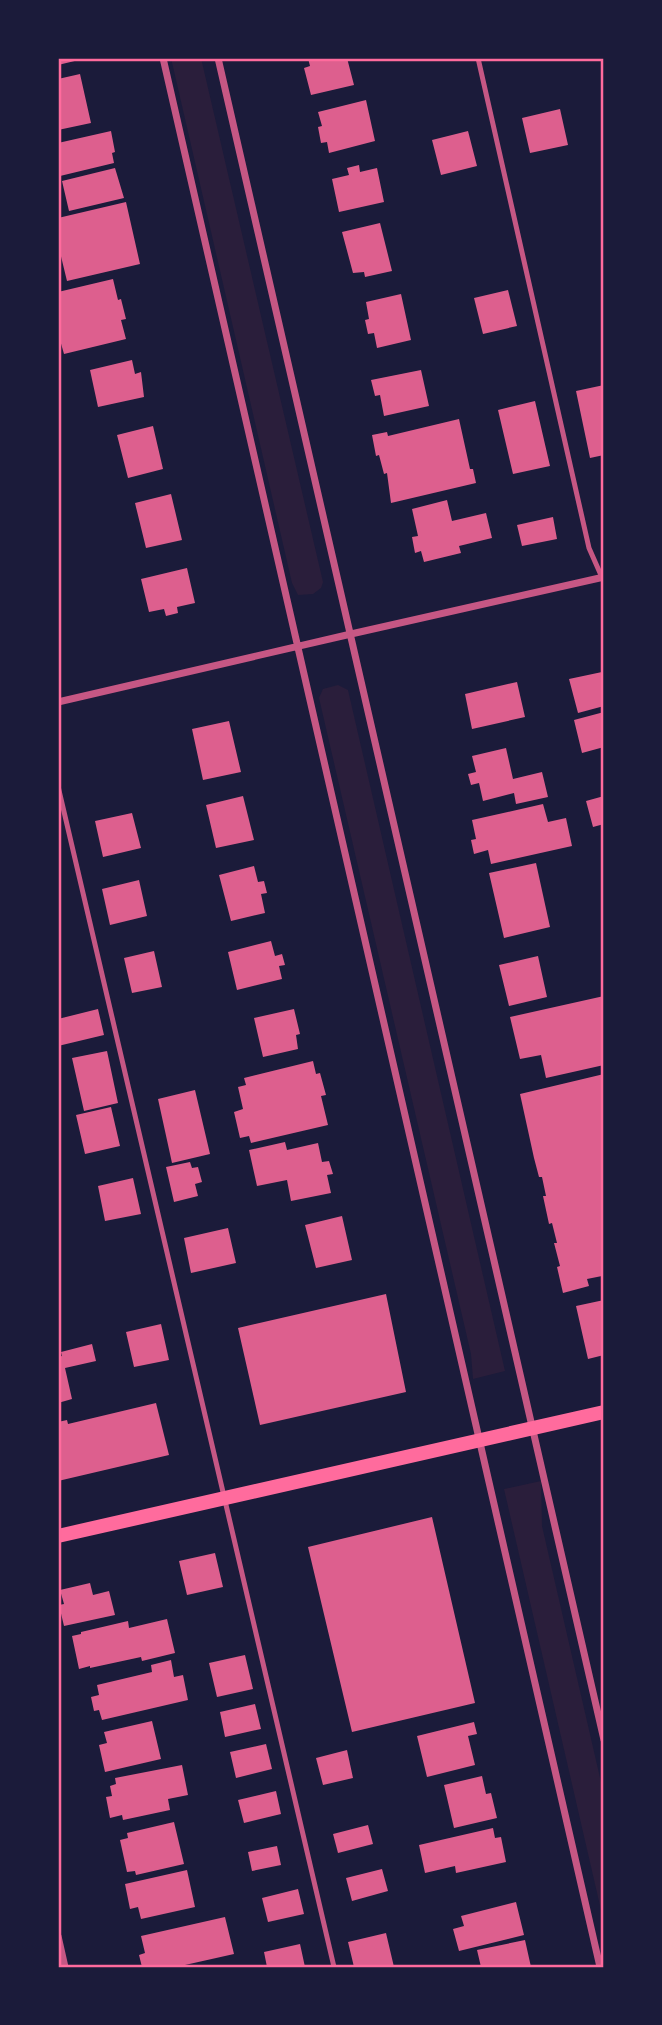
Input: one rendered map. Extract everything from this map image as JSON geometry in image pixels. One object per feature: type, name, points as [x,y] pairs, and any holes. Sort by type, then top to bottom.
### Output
[{"type":"main road","points":[[58,1536],[604,1412]]},
{"type":"street","points":[[163,58],[600,1967]]},
{"type":"street","points":[[218,58],[604,1740]]},
{"type":"street","points":[[58,702],[604,579]]},
{"type":"street","points":[[58,1936],[65,1967]]},
{"type":"lane","points":[[478,58],[589,548],[604,579]]},
{"type":"lane","points":[[58,786],[334,1967]]},
{"type":"shaded area","points":[[171,58],[201,58],[323,582],[321,588],[313,594],[298,595],[292,583]]},
{"type":"shaded area","points":[[338,685],[348,690],[505,1371],[473,1379],[471,1354],[319,698],[323,689]]},
{"type":"shaded area","points":[[541,1481],[542,1526],[604,1795],[604,1923],[504,1489]]},
{"type":"building","points":[[58,58],[82,58],[83,59],[58,65]]},
{"type":"building","points":[[308,58],[347,58],[354,85],[311,95],[304,68],[310,66]]},
{"type":"building","points":[[80,74],[91,123],[58,130],[58,79]]},
{"type":"building","points":[[366,100],[375,141],[329,153],[327,142],[321,143],[318,127],[322,126],[318,112]]},
{"type":"building","points":[[560,109],[568,145],[530,153],[522,118]]},
{"type":"building","points":[[111,131],[114,163],[60,176],[58,143]]},
{"type":"building","points":[[468,131],[477,166],[441,175],[432,140]]},
{"type":"building","points":[[359,165],[360,172],[377,168],[384,202],[339,212],[332,179],[349,175],[347,168]]},
{"type":"building","points":[[115,168],[124,198],[69,211],[62,181]]},
{"type":"building","points":[[126,202],[140,264],[67,281],[58,244],[58,218]]},
{"type":"building","points":[[380,223],[392,271],[365,277],[364,272],[353,273],[342,232]]},
{"type":"building","points":[[113,279],[126,319],[121,320],[126,339],[64,354],[58,333],[58,292]]},
{"type":"building","points":[[508,290],[517,326],[483,334],[474,298]]},
{"type":"building","points":[[401,294],[411,340],[377,348],[374,333],[368,334],[365,320],[369,319],[366,302]]},
{"type":"building","points":[[132,360],[135,374],[141,372],[144,397],[98,407],[90,370]]},
{"type":"building","points":[[421,370],[429,406],[384,416],[380,395],[375,396],[371,380]]},
{"type":"building","points":[[604,385],[604,455],[590,458],[576,391]]},
{"type":"building","points":[[535,401],[550,466],[513,474],[498,410]]},
{"type":"building","points":[[459,419],[470,469],[473,469],[476,483],[391,503],[387,473],[384,474],[379,455],[376,456],[372,435],[387,432],[388,436]]},
{"type":"building","points":[[153,426],[163,469],[128,478],[117,435]]},
{"type":"building","points":[[171,494],[182,540],[146,548],[135,503]]},
{"type":"building","points":[[447,500],[452,521],[486,513],[492,538],[459,546],[461,553],[424,562],[421,551],[415,553],[412,537],[418,536],[412,509]]},
{"type":"building","points":[[553,517],[557,539],[522,546],[517,525]]},
{"type":"building","points":[[187,568],[195,603],[177,607],[178,613],[166,616],[164,609],[149,612],[141,579]]},
{"type":"building","points":[[602,672],[604,706],[578,713],[569,679]]},
{"type":"building","points":[[517,682],[525,717],[472,729],[465,694]]},
{"type":"building","points":[[604,712],[604,747],[582,753],[574,720]]},
{"type":"building","points":[[229,721],[241,772],[203,780],[192,729]]},
{"type":"building","points":[[506,748],[513,779],[542,772],[548,797],[516,804],[514,793],[483,801],[479,783],[471,785],[468,774],[476,772],[472,756]]},
{"type":"building","points":[[243,796],[254,840],[216,848],[206,805]]},
{"type":"building","points":[[604,796],[604,824],[593,827],[586,801]]},
{"type":"building","points":[[543,804],[548,822],[566,818],[572,846],[491,864],[488,850],[474,854],[471,840],[476,839],[472,820]]},
{"type":"building","points":[[132,813],[141,848],[103,857],[95,821]]},
{"type":"building","points":[[536,863],[550,927],[504,938],[489,873]]},
{"type":"building","points":[[254,866],[258,882],[264,881],[267,893],[261,894],[265,913],[231,921],[219,875]]},
{"type":"building","points":[[139,880],[147,916],[110,925],[102,889]]},
{"type":"building","points":[[271,941],[275,956],[282,954],[285,965],[279,966],[282,979],[237,990],[228,952]]},
{"type":"building","points":[[154,951],[162,987],[132,993],[124,958]]},
{"type":"building","points":[[538,956],[547,997],[509,1006],[499,965]]},
{"type":"building","points":[[604,996],[604,1065],[546,1078],[541,1055],[520,1059],[510,1017]]},
{"type":"building","points":[[98,1009],[104,1035],[58,1046],[58,1019]]},
{"type":"building","points":[[294,1009],[300,1034],[296,1035],[298,1049],[263,1057],[254,1018]]},
{"type":"building","points":[[107,1051],[118,1103],[84,1111],[72,1058]]},
{"type":"building","points":[[313,1061],[316,1074],[320,1073],[326,1095],[321,1096],[328,1125],[251,1143],[249,1136],[240,1138],[234,1112],[243,1109],[238,1087],[246,1085],[244,1078]]},
{"type":"building","points":[[604,1074],[604,1282],[602,1276],[587,1279],[589,1286],[563,1293],[554,1243],[557,1243],[552,1223],[549,1224],[542,1177],[539,1177],[520,1094]]},
{"type":"building","points":[[195,1090],[210,1154],[172,1163],[158,1099]]},
{"type":"building","points":[[111,1107],[120,1146],[85,1154],[76,1115]]},
{"type":"building","points":[[285,1142],[287,1150],[318,1143],[322,1162],[329,1161],[333,1174],[327,1175],[331,1193],[291,1201],[287,1180],[257,1186],[249,1150]]},
{"type":"building","points":[[190,1162],[192,1168],[198,1167],[202,1182],[195,1184],[198,1196],[174,1202],[166,1167]]},
{"type":"building","points":[[133,1178],[141,1214],[105,1221],[98,1186]]},
{"type":"building","points":[[342,1216],[352,1260],[316,1268],[305,1225]]},
{"type":"building","points":[[228,1228],[236,1263],[191,1273],[184,1238]]},
{"type":"building","points":[[386,1294],[406,1392],[260,1425],[238,1328]]},
{"type":"building","points":[[604,1300],[604,1355],[588,1359],[576,1306]]},
{"type":"building","points":[[161,1324],[169,1360],[134,1367],[126,1332]]},
{"type":"building","points":[[92,1344],[96,1361],[65,1368],[72,1399],[58,1403],[58,1357],[62,1356],[61,1352]]},
{"type":"building","points":[[156,1403],[169,1455],[58,1481],[58,1422],[67,1420],[68,1424]]},
{"type":"building","points":[[432,1517],[475,1703],[352,1732],[308,1547]]},
{"type":"building","points":[[215,1553],[223,1587],[187,1595],[179,1561]]},
{"type":"building","points":[[90,1583],[93,1595],[109,1591],[115,1615],[64,1626],[59,1605],[64,1604],[60,1590]]},
{"type":"building","points":[[167,1619],[175,1653],[142,1661],[141,1657],[79,1669],[72,1636],[128,1621],[129,1628]]},
{"type":"building","points":[[245,1655],[253,1689],[217,1697],[209,1663]]},
{"type":"building","points":[[171,1660],[174,1677],[183,1675],[188,1700],[102,1720],[99,1710],[94,1711],[91,1697],[99,1695],[97,1685],[152,1672],[151,1665]]},
{"type":"building","points":[[255,1704],[261,1729],[225,1737],[220,1712]]},
{"type":"building","points":[[152,1721],[161,1759],[105,1772],[99,1745],[107,1743],[104,1732]]},
{"type":"building","points":[[474,1722],[477,1734],[468,1736],[475,1765],[427,1777],[417,1736]]},
{"type":"building","points":[[266,1744],[272,1769],[236,1778],[230,1752]]},
{"type":"building","points":[[347,1750],[353,1778],[323,1785],[316,1758]]},
{"type":"building","points":[[182,1765],[188,1795],[168,1799],[170,1810],[123,1820],[122,1815],[110,1818],[106,1797],[112,1796],[110,1786],[116,1784],[115,1778]]},
{"type":"building","points":[[482,1776],[486,1794],[491,1793],[497,1818],[454,1828],[444,1785]]},
{"type":"building","points":[[276,1791],[281,1814],[244,1823],[238,1800]]},
{"type":"building","points":[[174,1822],[184,1864],[136,1875],[135,1871],[127,1872],[120,1840],[128,1838],[127,1833]]},
{"type":"building","points":[[368,1825],[373,1844],[338,1853],[333,1834]]},
{"type":"building","points":[[493,1828],[495,1838],[501,1837],[506,1862],[456,1873],[455,1866],[425,1873],[419,1845]]},
{"type":"building","points":[[277,1846],[281,1865],[252,1871],[248,1852]]},
{"type":"building","points":[[382,1869],[388,1891],[352,1901],[346,1878]]},
{"type":"building","points":[[187,1870],[195,1907],[141,1919],[138,1907],[130,1909],[125,1884]]},
{"type":"building","points":[[298,1889],[304,1914],[268,1922],[262,1898]]},
{"type":"building","points":[[516,1902],[524,1935],[459,1951],[453,1929],[464,1926],[461,1916]]},
{"type":"building","points":[[225,1917],[234,1954],[176,1967],[142,1967],[139,1955],[145,1953],[141,1936]]},
{"type":"building","points":[[386,1933],[394,1967],[354,1967],[348,1942]]},
{"type":"building","points":[[525,1940],[531,1967],[481,1967],[477,1950]]},
{"type":"building","points":[[300,1944],[305,1967],[267,1967],[264,1952]]}]
